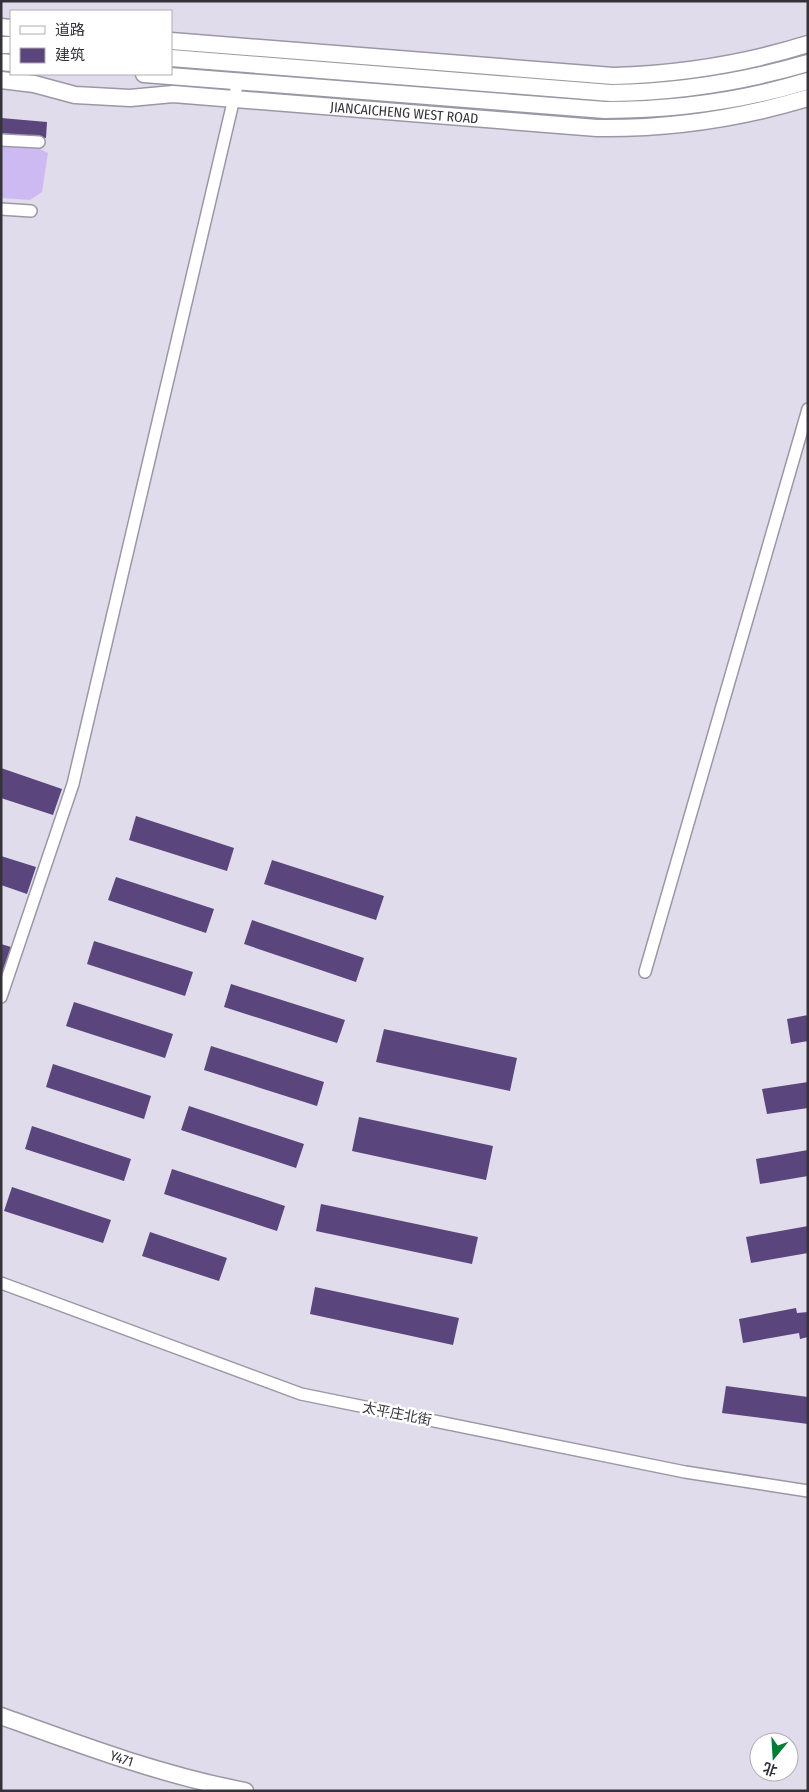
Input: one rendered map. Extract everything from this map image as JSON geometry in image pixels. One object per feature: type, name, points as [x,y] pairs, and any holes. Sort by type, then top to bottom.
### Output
[{"type":"street","points":[[172,41],[613,76],[666,73],[720,66],[747,61],[808,44]]},
{"type":"street","points":[[172,58],[611,93],[667,91],[716,85],[808,63]]},
{"type":"street","name":"JIANCAICHENG WEST ROAD","points":[[157,75],[556,107],[628,110],[721,101],[808,81]]},
{"type":"street","name":"JIANCAICHENG WEST ROAD","points":[[1,80],[34,84],[75,95],[130,98],[173,94],[617,128],[706,122],[808,98]]},
{"type":"street","points":[[1,997],[72,784],[238,81]]},
{"type":"street","points":[[1,140],[39,142]]},
{"type":"street","points":[[1,209],[31,211]]},
{"type":"street","points":[[645,972],[808,409]]},
{"type":"street","name":"太平庄北街","points":[[1,1283],[301,1394],[685,1472],[808,1491]]},
{"type":"street","name":"Y471","points":[[1,1716],[134,1764],[222,1789],[245,1791]]},
{"type":"shaded area","points":[[1,147],[40,149],[48,153],[42,192],[30,200],[1,198]]},
{"type":"building","points":[[1,118],[47,122],[46,138],[1,133]]},
{"type":"building","points":[[1,768],[62,789],[53,815],[1,798]]},
{"type":"building","points":[[136,816],[234,848],[227,871],[129,840]]},
{"type":"building","points":[[1,856],[36,867],[27,894],[1,885]]},
{"type":"building","points":[[272,860],[384,896],[376,920],[264,884]]},
{"type":"building","points":[[116,877],[214,909],[206,933],[108,900]]},
{"type":"building","points":[[252,920],[364,958],[356,982],[244,944]]},
{"type":"building","points":[[94,941],[193,972],[185,996],[87,964]]},
{"type":"building","points":[[1,944],[11,947],[2,974],[1,974]]},
{"type":"building","points":[[231,984],[345,1020],[337,1043],[224,1007]]},
{"type":"building","points":[[74,1002],[173,1034],[165,1058],[66,1026]]},
{"type":"building","points":[[808,1015],[808,1041],[791,1044],[787,1019]]},
{"type":"building","points":[[384,1029],[517,1058],[510,1091],[376,1062]]},
{"type":"building","points":[[211,1046],[324,1082],[317,1106],[204,1070]]},
{"type":"building","points":[[53,1064],[151,1096],[144,1119],[46,1087]]},
{"type":"building","points":[[808,1082],[808,1108],[767,1114],[762,1089]]},
{"type":"building","points":[[189,1106],[304,1144],[296,1168],[181,1130]]},
{"type":"building","points":[[359,1117],[493,1146],[486,1180],[352,1151]]},
{"type":"building","points":[[32,1126],[131,1159],[124,1181],[25,1149]]},
{"type":"building","points":[[808,1150],[808,1176],[760,1184],[756,1159]]},
{"type":"building","points":[[172,1169],[285,1206],[277,1231],[164,1194]]},
{"type":"building","points":[[12,1187],[111,1220],[103,1243],[4,1211]]},
{"type":"building","points":[[321,1204],[478,1237],[472,1264],[316,1231]]},
{"type":"building","points":[[808,1226],[808,1253],[751,1263],[746,1237]]},
{"type":"building","points":[[150,1232],[227,1258],[219,1281],[142,1256]]},
{"type":"building","points":[[315,1287],[459,1318],[453,1345],[310,1314]]},
{"type":"building","points":[[796,1308],[797,1313],[808,1312],[808,1337],[800,1339],[799,1333],[743,1343],[739,1319]]},
{"type":"building","points":[[726,1386],[808,1397],[808,1424],[722,1413]]}]
